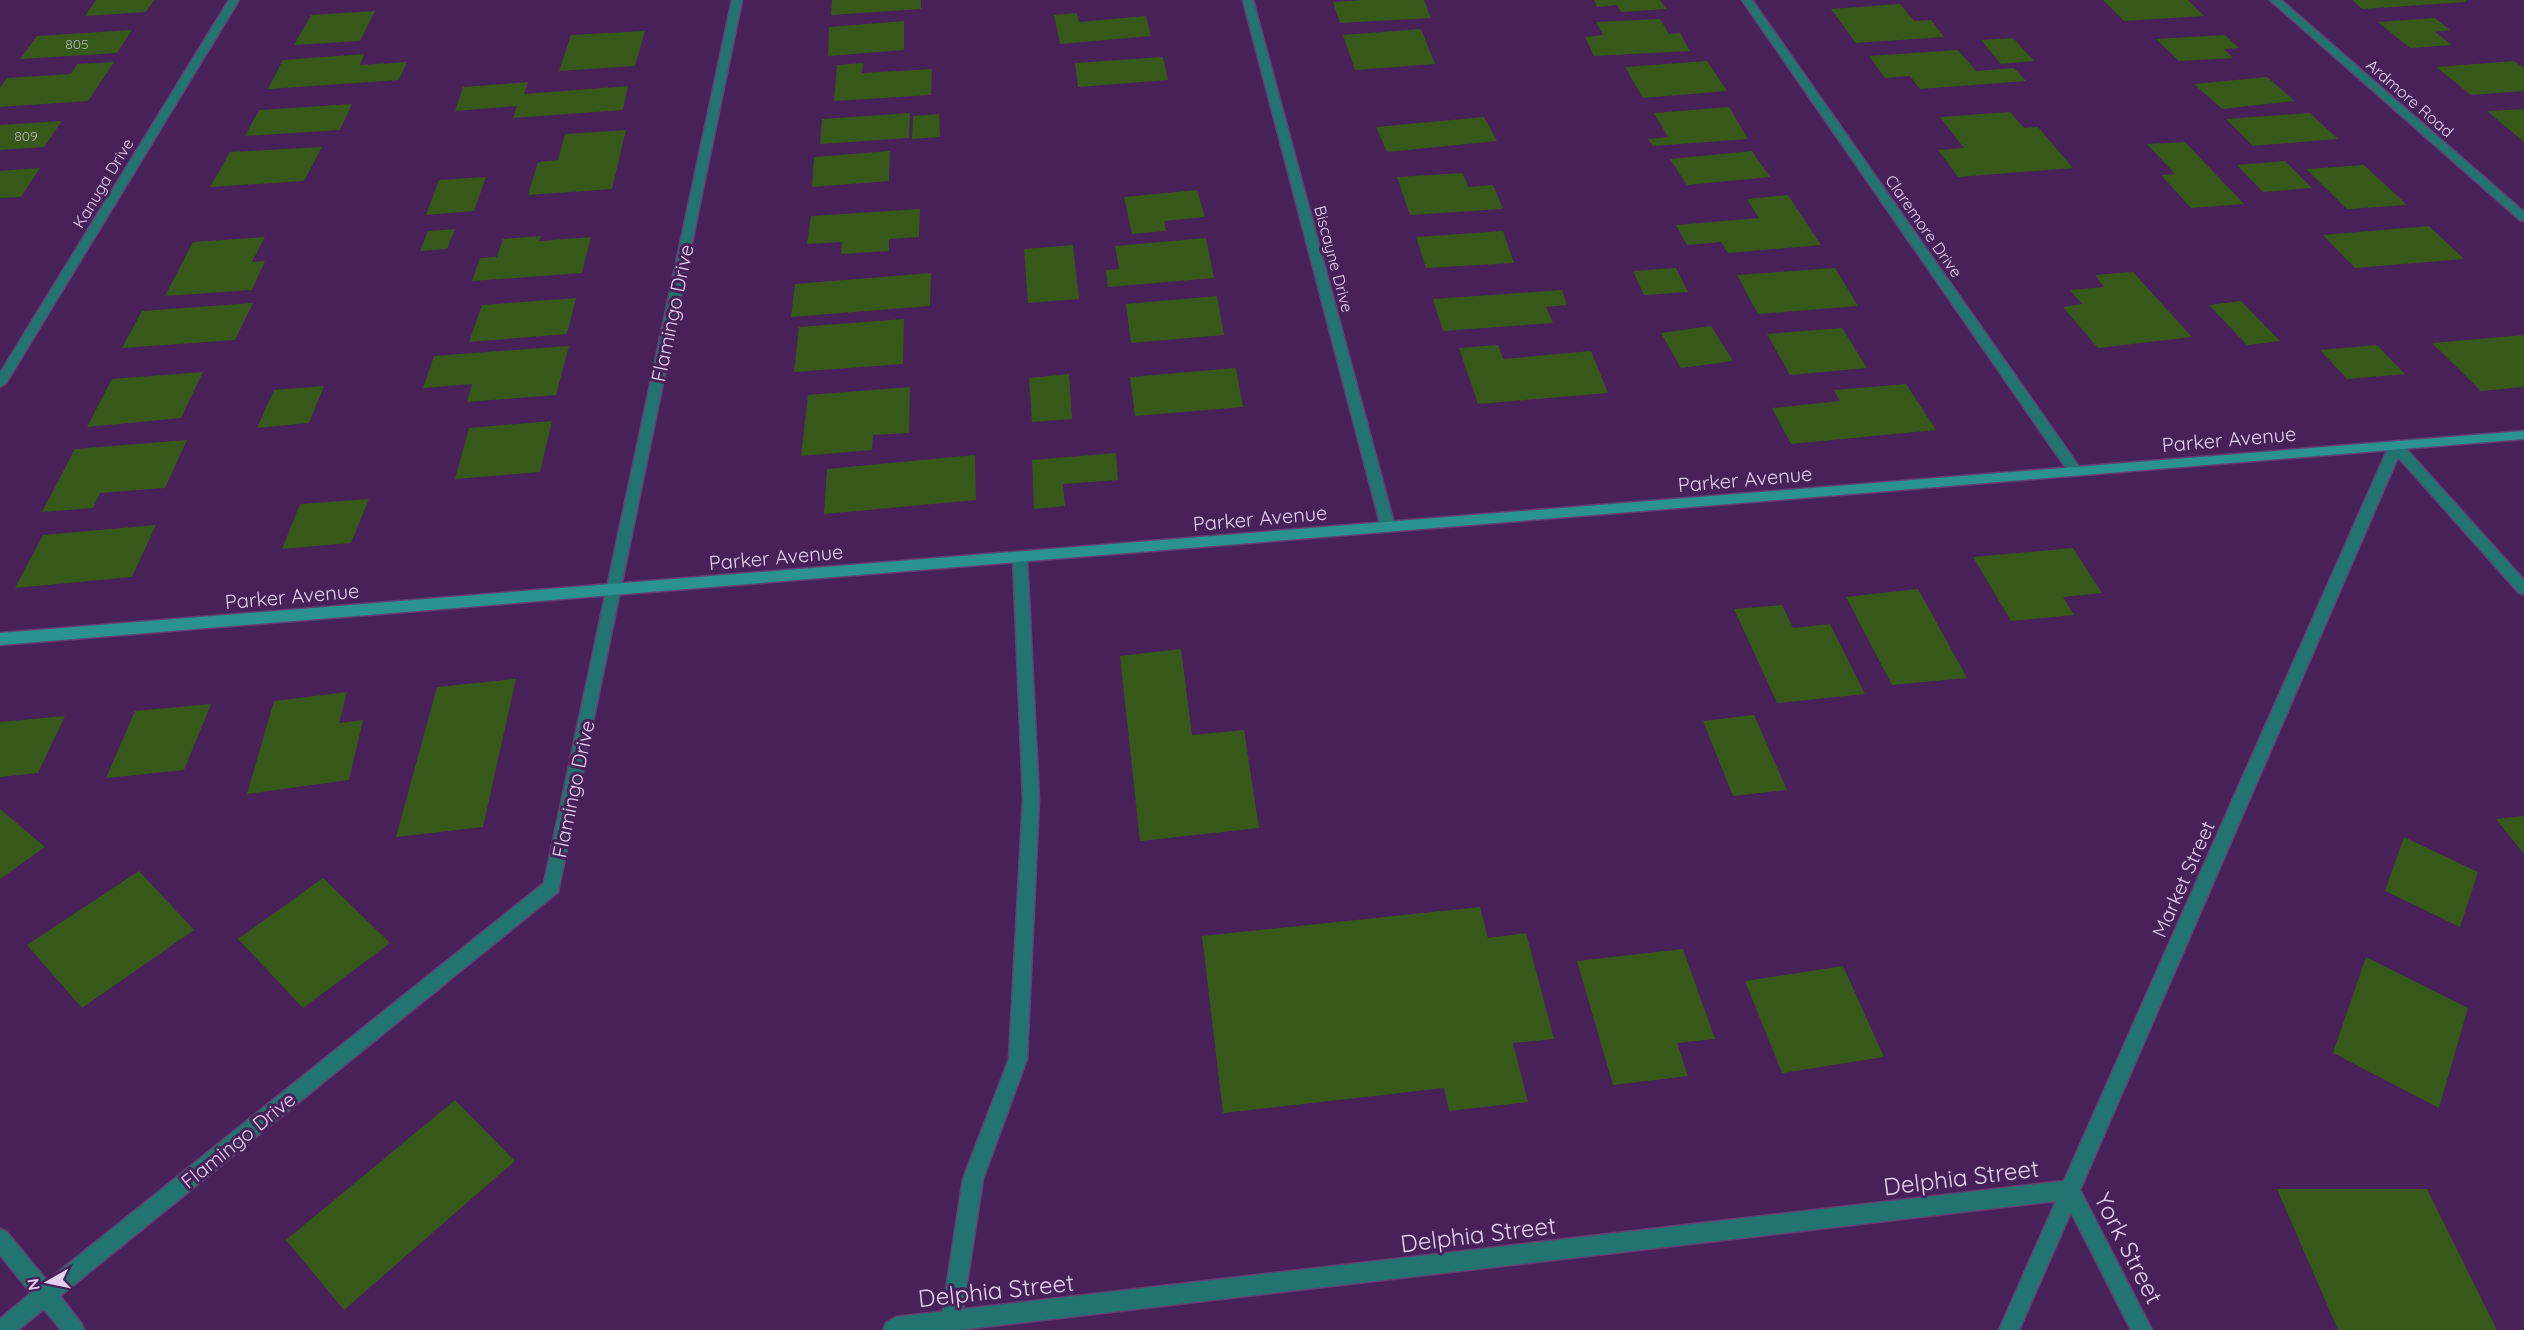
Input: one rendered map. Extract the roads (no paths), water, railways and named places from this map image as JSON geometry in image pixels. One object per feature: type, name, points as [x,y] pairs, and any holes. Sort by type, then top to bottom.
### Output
[{"type":"street","name":"Kanuga Drive","points":[[0,383],[234,0]]},
{"type":"street","name":"Flamingo Drive","points":[[2,1330],[552,887],[737,0]]},
{"type":"street","name":"Biscayne Drive","points":[[1248,0],[1388,527]]},
{"type":"street","name":"Claremore Drive","points":[[1747,0],[2075,471]]},
{"type":"street","name":"Ardmore Road","points":[[2275,0],[2524,218]]},
{"type":"street","name":"Parker Avenue","points":[[0,639],[2524,435]]},
{"type":"street","points":[[2396,446],[2524,589]]},
{"type":"street","name":"Market Street","points":[[2009,1330],[2396,446]]},
{"type":"street","points":[[951,1322],[973,1179],[1018,1059],[1031,799],[1020,557]]},
{"type":"street","name":"Delphia Street","points":[[893,1330],[896,1327],[2070,1190]]},
{"type":"street","name":"York Street","points":[[2070,1190],[2142,1330]]},
{"type":"street","points":[[0,1239],[74,1330]]}]
